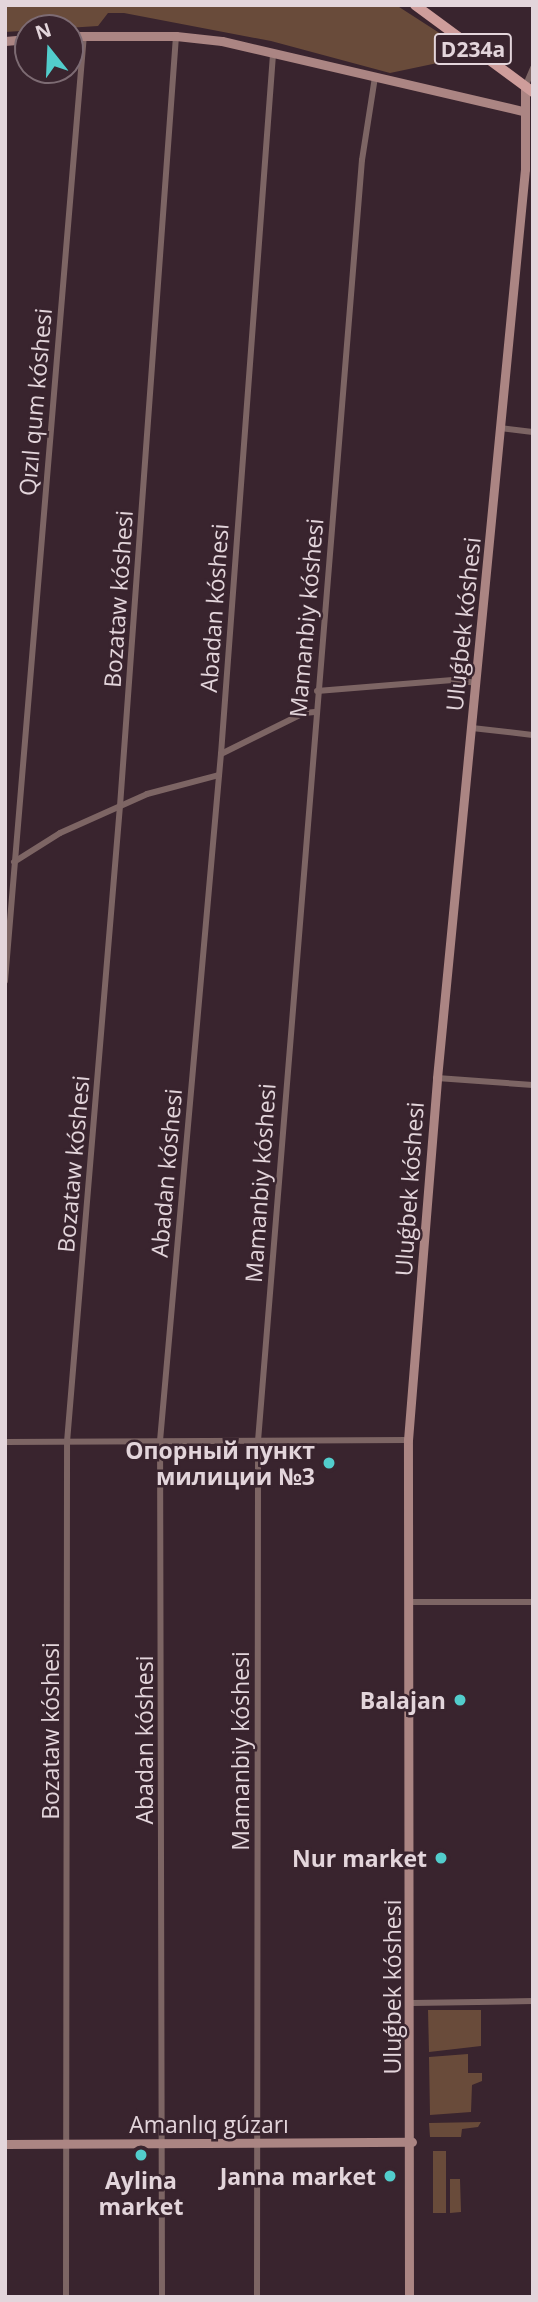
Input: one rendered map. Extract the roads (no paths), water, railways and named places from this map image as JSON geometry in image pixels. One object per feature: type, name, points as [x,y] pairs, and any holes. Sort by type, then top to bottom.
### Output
[{"type":"main road","name":"D234a","points":[[415,5],[529,90]]},
{"type":"street","points":[[84,34],[176,36],[375,76],[523,111]]},
{"type":"street","name":"Bozataw kóshesi","points":[[66,2297],[68,1442],[120,806],[176,36]]},
{"type":"street","name":"Abadan kóshesi","points":[[162,2297],[160,1441],[221,754],[273,54]]},
{"type":"street","points":[[529,90],[533,68]]},
{"type":"street","name":"Mamanbiy kóshesi","points":[[257,2297],[258,1441],[315,712],[362,160],[375,76]]},
{"type":"street","name":"Qızıl qum kóshesi","points":[[5,981],[80,84]]},
{"type":"street","name":"Uluǵbek kóshesi","points":[[409,2297],[412,2003],[408,1440],[437,1077],[525,169],[523,111],[529,90]]},
{"type":"street","points":[[525,169],[533,160]]},
{"type":"street","points":[[500,428],[533,432]]},
{"type":"street","points":[[317,691],[453,680],[476,683]]},
{"type":"street","points":[[221,754],[304,713],[315,712]]},
{"type":"street","points":[[472,728],[533,734]]},
{"type":"street","points":[[14,862],[60,834],[120,806],[219,775]]},
{"type":"street","points":[[437,1077],[533,1085]]},
{"type":"street","points":[[5,1442],[408,1440]]},
{"type":"street","points":[[409,1602],[533,1602]]},
{"type":"street","points":[[412,2003],[533,2001]]},
{"type":"street","name":"Amanlıq gúzarı","points":[[5,2144],[412,2143]]},
{"type":"place","name":"Опорный пункт милиции №3","points":[[329,1463]]},
{"type":"place","name":"Balajan","points":[[460,1700]]},
{"type":"place","name":"Nur market","points":[[441,1858]]},
{"type":"place","name":"Aylina market","points":[[141,2155]]},
{"type":"place","name":"Janna market","points":[[390,2176]]}]
